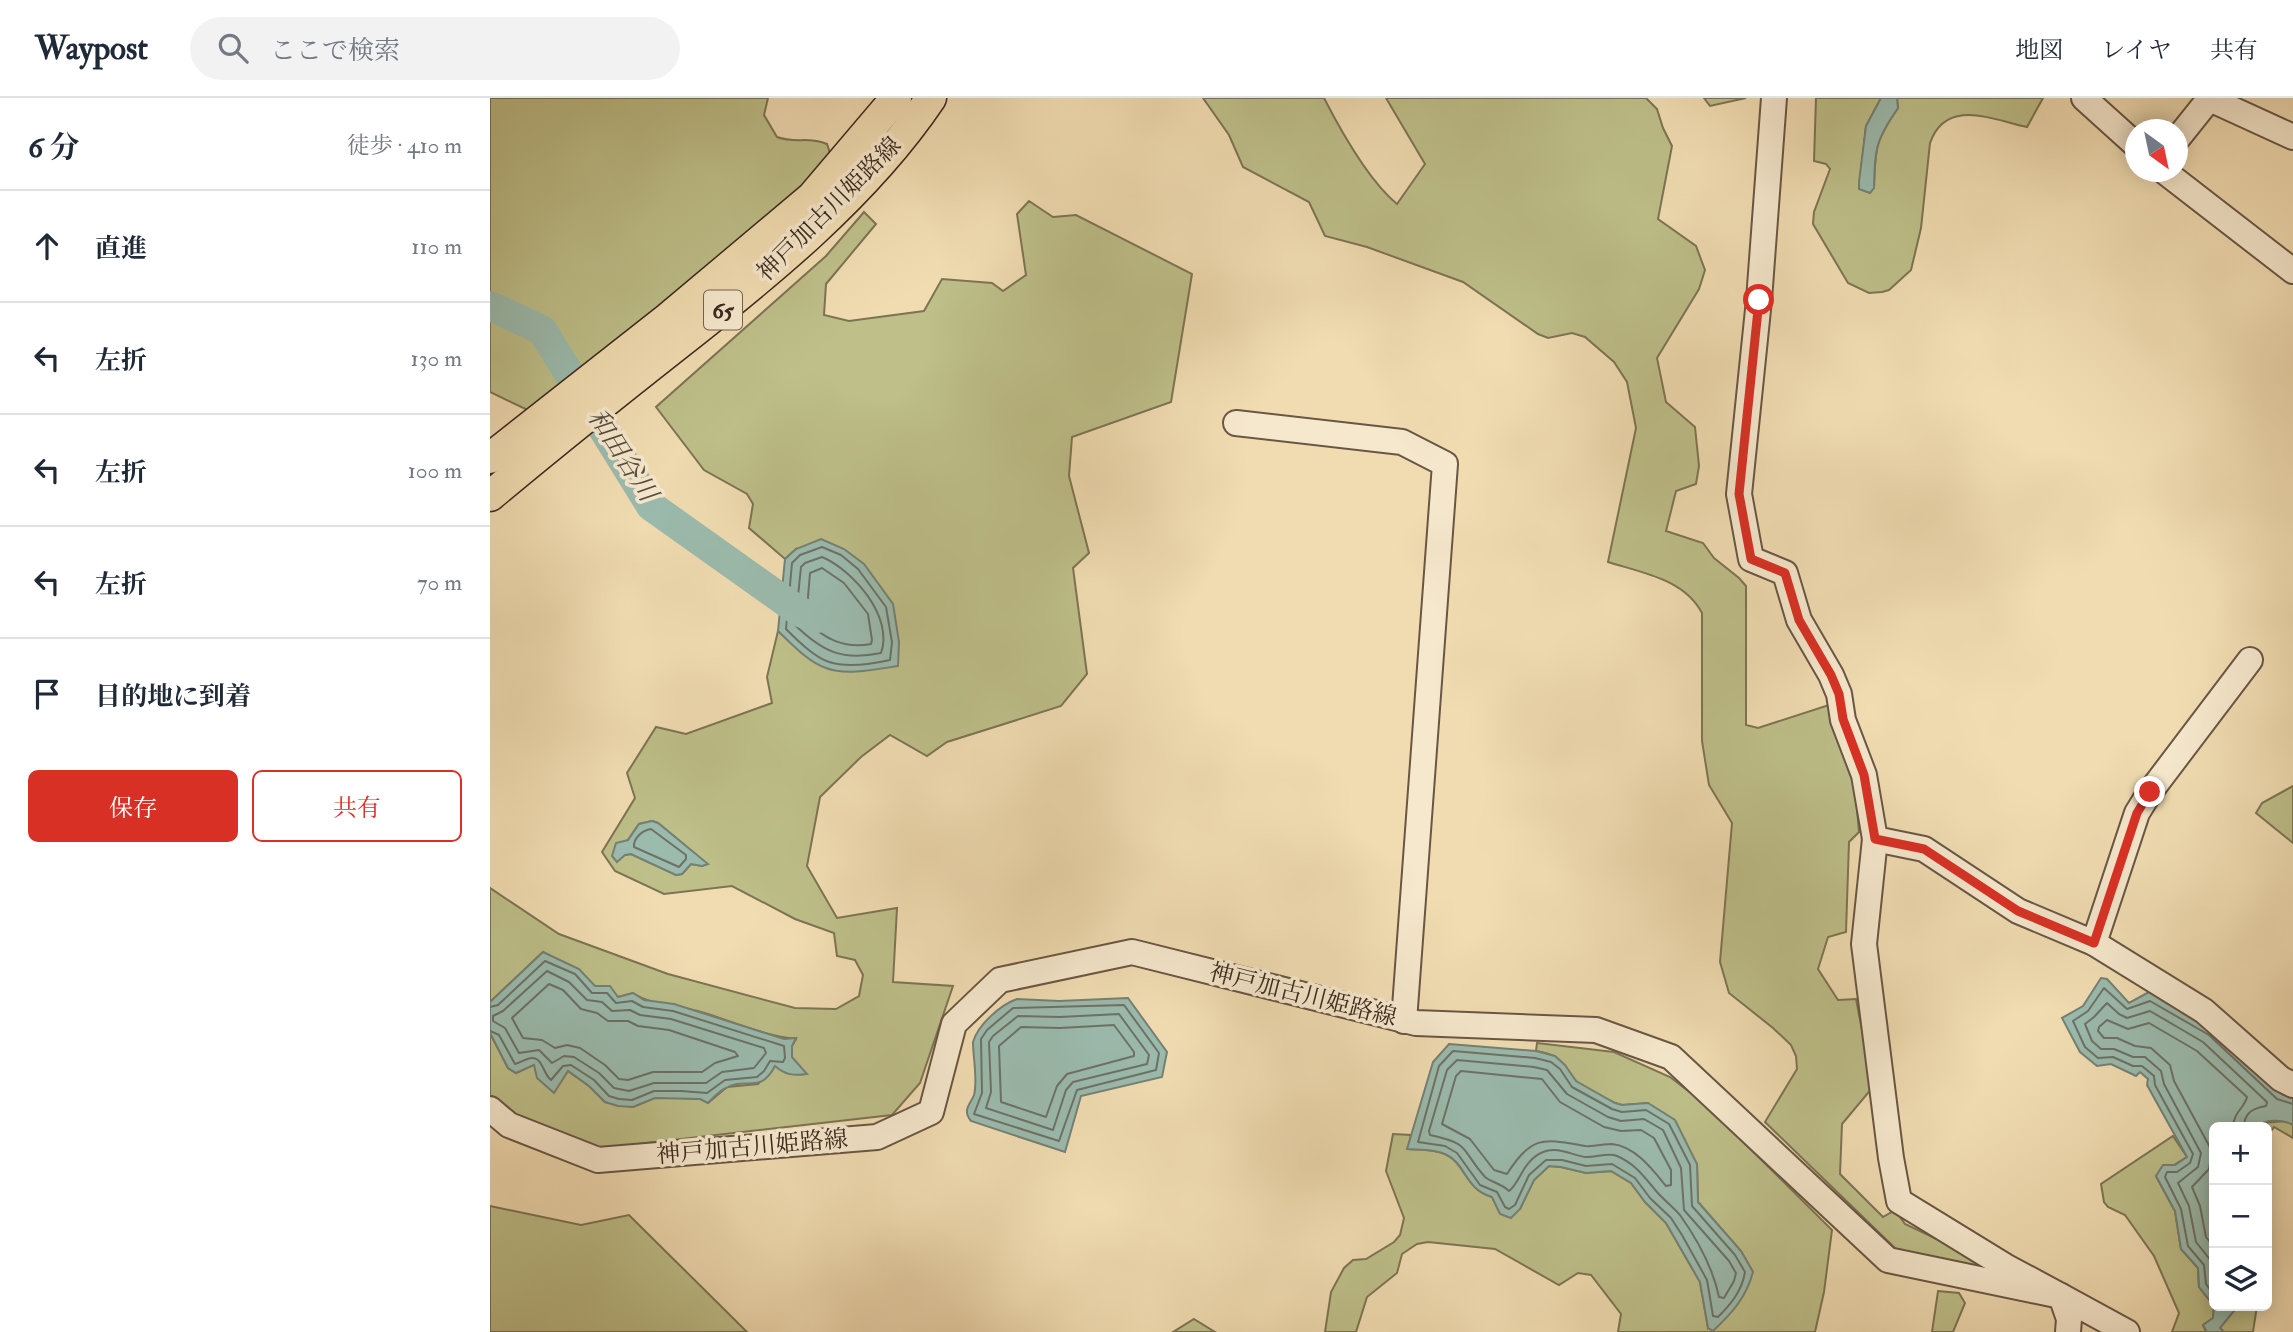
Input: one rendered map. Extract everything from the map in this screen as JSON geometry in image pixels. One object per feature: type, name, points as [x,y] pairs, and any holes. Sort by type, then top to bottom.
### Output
[{"type":"main road","name":"神戸加古川姫路線","points":[[490,458],[668,318],[812,197],[896,98]]},
{"type":"main road","name":"神戸加古川姫路線","points":[[490,496],[747,291],[819,225],[886,156],[931,98]]},
{"type":"street","points":[[1774,98],[1759,300],[1739,494],[1751,559],[1785,573],[1799,620],[1835,684],[1843,719],[1864,775],[1875,839],[1864,944],[1891,1158],[1899,1201],[2005,1266],[2061,1296],[2068,1320],[2068,1332]]},
{"type":"street","points":[[2084,98],[2125,135]]},
{"type":"street","points":[[2188,126],[2210,98],[2293,137]]},
{"type":"street","points":[[2178,182],[2293,271]]},
{"type":"street","points":[[1236,423],[1402,442],[1445,464],[1404,1021]]},
{"type":"street","points":[[2094,943],[2137,813],[2250,660]]},
{"type":"street","points":[[1875,839],[1924,849],[2018,911],[2094,943],[2204,1011],[2281,1079],[2293,1085]]},
{"type":"street","name":"神戸加古川姫路線","points":[[490,1109],[509,1125],[598,1160],[877,1137],[931,1112],[954,1024],[1000,980],[1132,952],[1404,1021],[1596,1030],[1671,1057],[1888,1259],[2061,1296],[2127,1332]]},
{"type":"green space","points":[[490,98],[768,98],[764,115],[777,137],[827,144],[831,156],[791,199],[534,413],[490,392]]},
{"type":"green space","points":[[1203,98],[1324,98],[1366,169],[1397,204],[1425,164],[1386,98],[1646,98],[1657,109],[1672,146],[1658,219],[1696,246],[1705,270],[1699,289],[1657,358],[1666,402],[1695,427],[1699,466],[1696,484],[1676,491],[1666,531],[1703,543],[1714,558],[1746,586],[1746,725],[1758,728],[1829,705],[1853,764],[1859,832],[1849,842],[1846,932],[1828,937],[1818,969],[1838,1000],[1856,999],[1873,1087],[1842,1124],[1840,1174],[1883,1217],[1895,1210],[1905,1224],[1987,1263],[1988,1271],[1898,1251],[1765,1122],[1797,1069],[1796,1056],[1791,1045],[1773,1028],[1729,993],[1720,962],[1732,823],[1709,785],[1702,741],[1702,613],[1685,592],[1674,585],[1608,562],[1636,428],[1627,382],[1614,362],[1585,337],[1572,333],[1548,338],[1538,334],[1463,282],[1367,247],[1325,236],[1309,202],[1243,167],[1229,135]]},
{"type":"green space","points":[[1704,98],[1746,98],[1710,106]]},
{"type":"green space","points":[[1816,98],[1881,98],[1866,126],[1859,189],[1874,188],[1878,146],[1898,108],[1897,98],[2043,98],[2027,127],[1971,115],[1947,120],[1937,129],[1930,143],[1921,228],[1911,270],[1889,290],[1869,293],[1848,283],[1813,224],[1814,212],[1830,169],[1826,164],[1814,161]]},
{"type":"green space","points":[[1029,201],[1053,217],[1076,215],[1192,274],[1171,402],[1072,437],[1069,476],[1089,553],[1073,568],[1087,674],[1061,706],[947,742],[927,756],[890,735],[861,757],[820,797],[807,866],[837,918],[897,908],[893,982],[953,986],[920,1083],[892,1115],[594,1149],[512,1114],[490,1095],[490,1033],[508,1068],[516,1073],[534,1064],[562,1078],[568,1071],[605,1102],[633,1107],[654,1098],[701,1099],[708,1103],[727,1087],[758,1084],[775,1065],[792,1057],[792,1046],[796,1039],[760,1032],[693,1010],[657,1003],[633,993],[618,997],[595,987],[543,952],[490,1002],[490,888],[559,934],[668,974],[795,1008],[836,1009],[859,996],[863,975],[855,960],[837,956],[834,933],[795,919],[732,886],[664,894],[615,871],[602,852],[635,798],[627,773],[656,727],[686,734],[772,703],[767,677],[778,631],[798,649],[796,549],[785,559],[749,528],[753,504],[747,494],[704,470],[656,407],[826,256],[864,212],[876,224],[826,284],[824,315],[849,321],[924,311],[942,279],[992,283],[1003,291],[1026,275],[1017,214]],"holes":[[[652,821],[658,823],[707,864],[691,864],[682,874],[676,875],[631,854],[625,855],[628,840],[639,824]]]},
{"type":"green space","points":[[2293,786],[2293,843],[2256,813],[2262,803]]},
{"type":"green space","points":[[1537,1043],[1614,1052],[1670,1077],[1705,1104],[1832,1230],[1824,1292],[1815,1332],[1618,1332],[1621,1314],[1591,1275],[1578,1273],[1559,1285],[1495,1249],[1428,1242],[1417,1244],[1402,1254],[1397,1273],[1367,1297],[1356,1332],[1325,1332],[1331,1292],[1344,1268],[1353,1260],[1366,1259],[1394,1242],[1400,1235],[1404,1218],[1386,1171],[1393,1134],[1411,1135],[1408,1149],[1434,1151],[1450,1157],[1476,1188],[1492,1197],[1500,1213],[1520,1209],[1534,1180],[1549,1166],[1586,1173],[1611,1171],[1631,1183],[1666,1223],[1700,1282],[1708,1328],[1753,1272],[1741,1251],[1698,1202],[1697,1164],[1648,1103],[1622,1105],[1589,1090],[1576,1081],[1557,1058],[1536,1051]]},
{"type":"green space","points":[[2286,1121],[2293,1125],[2293,1138],[2274,1127],[2272,1130],[2272,1122]]},
{"type":"green space","points":[[2173,1136],[2187,1157],[2156,1176],[2175,1211],[2181,1249],[2198,1268],[2199,1287],[2209,1300],[2209,1311],[2214,1311],[2213,1318],[2203,1325],[2206,1332],[2172,1332],[2179,1313],[2154,1256],[2125,1215],[2108,1207],[2104,1202],[2101,1184]]},
{"type":"green space","points":[[490,1206],[581,1225],[629,1215],[747,1332],[490,1332]]},
{"type":"green space","points":[[1938,1291],[1959,1293],[1965,1303],[1953,1332],[1932,1332]]},
{"type":"green space","points":[[2234,1311],[2256,1311],[2253,1332],[2224,1332],[2219,1328]]},
{"type":"green space","points":[[1194,1319],[1215,1332],[1173,1332]]},
{"type":"water","points":[[1881,98],[1897,98],[1898,108],[1878,146],[1874,188],[1870,193],[1859,189],[1859,182],[1866,126]]},
{"type":"water","points":[[821,539],[844,549],[864,564],[893,604],[899,642],[898,666],[852,672],[826,668],[807,657],[778,631],[785,559],[796,549]]},
{"type":"water","points":[[652,821],[708,864],[691,864],[682,874],[676,875],[631,854],[625,855],[617,862],[612,856],[616,843],[628,840],[639,824]]},
{"type":"water","points":[[543,952],[579,969],[595,986],[610,986],[618,997],[633,993],[644,1000],[674,1004],[784,1039],[796,1038],[792,1046],[792,1057],[807,1074],[790,1074],[775,1066],[764,1080],[733,1085],[721,1091],[708,1103],[700,1099],[655,1098],[633,1107],[618,1106],[605,1102],[568,1071],[554,1093],[537,1078],[534,1065],[516,1073],[508,1068],[490,1033],[490,1002]]},
{"type":"water","points":[[2101,978],[2107,979],[2129,1003],[2149,992],[2213,1029],[2282,1094],[2293,1098],[2293,1125],[2274,1121],[2209,1122],[2209,1300],[2199,1287],[2198,1268],[2181,1249],[2175,1211],[2156,1176],[2163,1165],[2175,1165],[2187,1157],[2147,1085],[2148,1079],[2140,1072],[2136,1076],[2111,1064],[2097,1066],[2080,1052],[2062,1018],[2083,1006]]},
{"type":"water","points":[[1128,998],[1167,1052],[1162,1077],[1081,1096],[1065,1152],[971,1121],[967,1111],[975,1089],[973,1042],[980,1029],[997,1011],[1017,999],[1059,1001]]},
{"type":"water","points":[[1449,1044],[1536,1051],[1555,1056],[1576,1081],[1615,1103],[1648,1103],[1675,1120],[1697,1164],[1698,1202],[1741,1251],[1753,1272],[1738,1304],[1713,1331],[1708,1328],[1700,1282],[1666,1223],[1631,1183],[1611,1171],[1586,1173],[1549,1166],[1534,1180],[1520,1209],[1511,1218],[1500,1214],[1492,1197],[1476,1188],[1452,1158],[1437,1151],[1407,1149],[1433,1062]]},
{"type":"water","points":[[2214,1311],[2234,1311],[2220,1328],[2224,1332],[2207,1332],[2203,1325],[2213,1318]]},
{"type":"waterway","name":"和田谷川","points":[[490,306],[542,330],[651,506],[800,612],[817,618]]},
{"type":"route","points":[[1759,300],[1739,494],[1751,559],[1785,573],[1799,620],[1831,675],[1839,694],[1843,719],[1864,775],[1875,839],[1924,849],[2018,911],[2094,943],[2137,813],[2150,792]]}]
